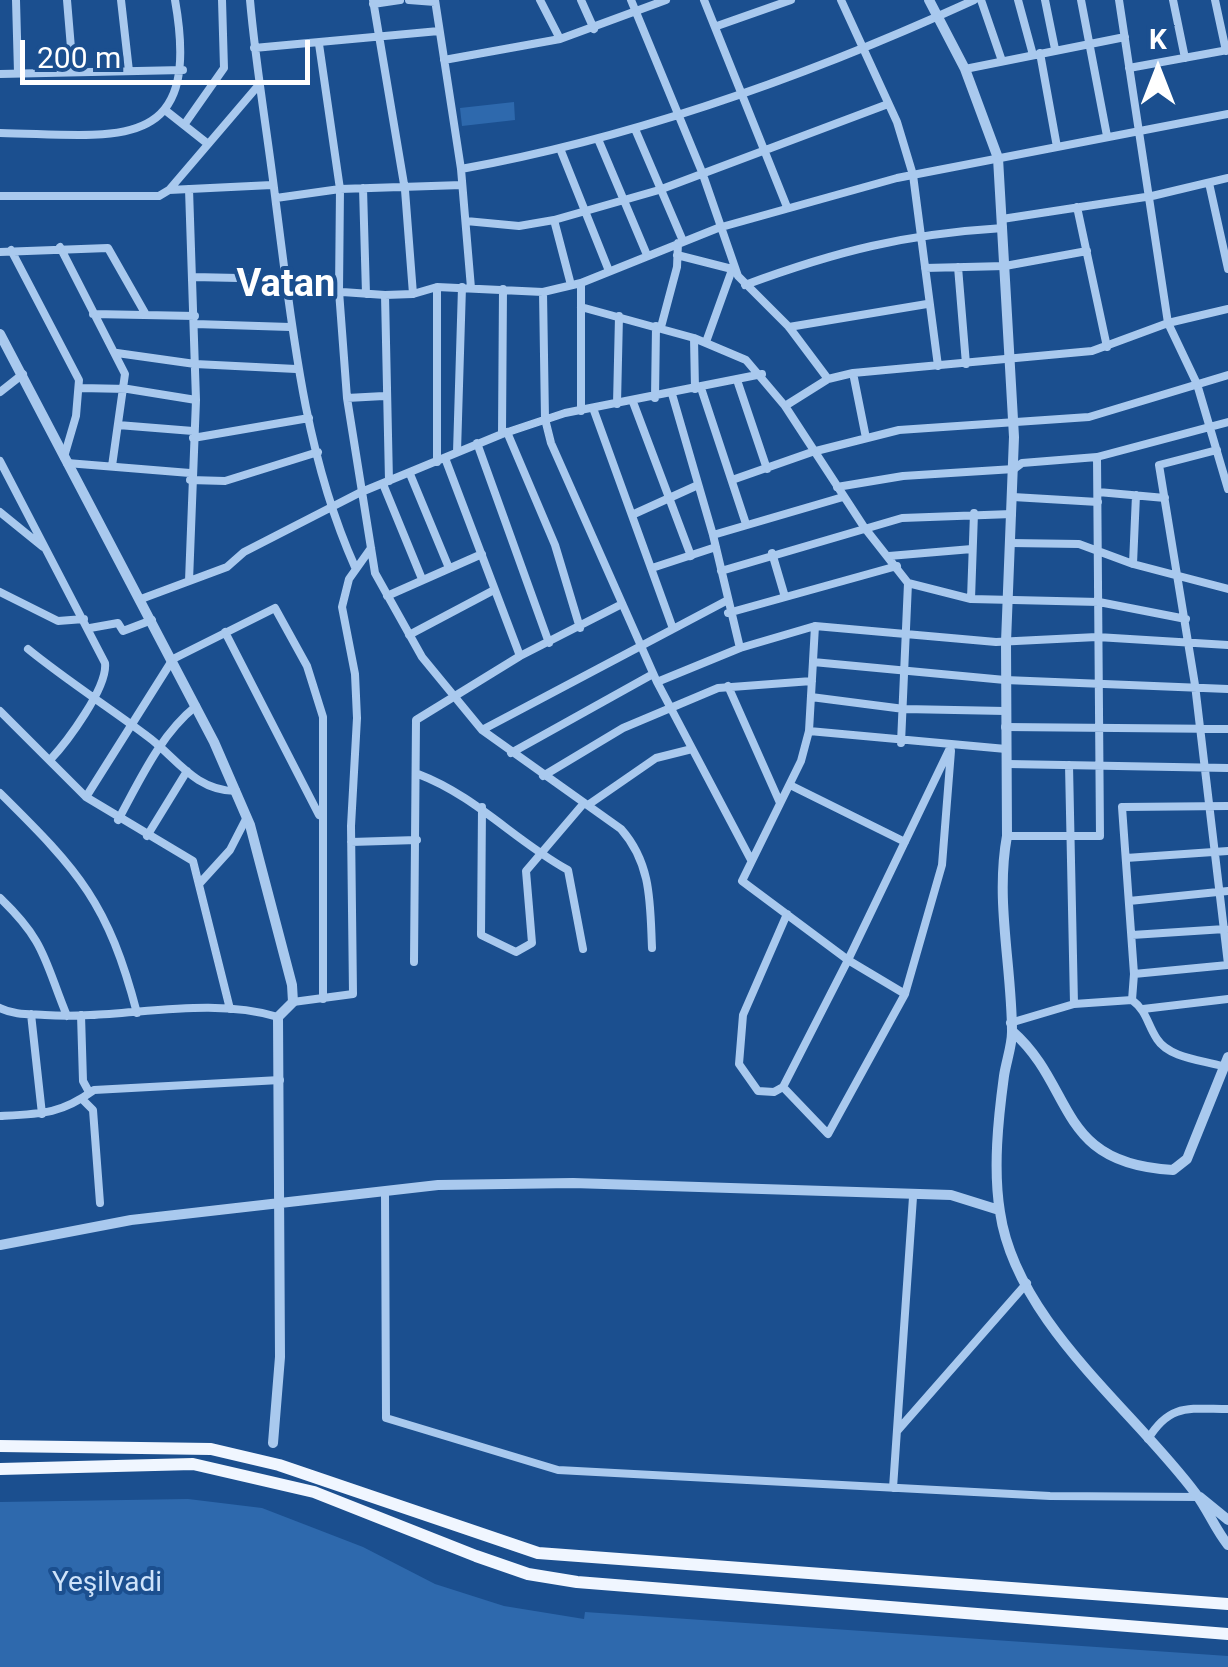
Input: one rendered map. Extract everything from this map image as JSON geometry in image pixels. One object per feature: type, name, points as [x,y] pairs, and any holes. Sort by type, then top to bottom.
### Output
[{"type":"main road","points":[[0,1446],[210,1449],[279,1465],[538,1553],[1222,1604],[1228,1595]]},
{"type":"main road","points":[[0,1469],[192,1464],[314,1492],[528,1574],[577,1582],[1228,1634]]},
{"type":"street","points":[[16,0],[18,74]]},
{"type":"street","points":[[67,0],[73,72]]},
{"type":"street","points":[[121,0],[130,71]]},
{"type":"street","points":[[0,133],[122,135],[147,126],[165,110],[183,70],[176,0]]},
{"type":"street","points":[[184,125],[224,68],[222,0]]},
{"type":"street","points":[[250,0],[296,370],[332,508],[355,567]]},
{"type":"street","points":[[400,0],[373,2],[405,190],[413,294]]},
{"type":"street","points":[[409,0],[435,1],[461,169],[466,287],[456,452]]},
{"type":"street","points":[[540,0],[560,39]]},
{"type":"street","points":[[581,0],[594,29]]},
{"type":"street","points":[[630,0],[702,172],[733,268],[745,286],[789,327],[828,379]]},
{"type":"street","points":[[444,60],[560,39],[666,0]]},
{"type":"street","points":[[757,12],[759,0]]},
{"type":"street","points":[[717,26],[791,0]]},
{"type":"street","points":[[841,0],[888,104],[913,174],[938,366]]},
{"type":"street","points":[[930,0],[965,69],[998,158],[1005,266],[1014,468],[1006,642],[1006,836],[1001,868],[1011,1027],[998,1116],[999,1210],[1008,1252],[1104,1391],[1199,1497],[1228,1520]]},
{"type":"street","points":[[461,169],[561,151],[679,116],[978,0],[1002,62]]},
{"type":"street","points":[[1018,0],[1036,54],[1057,147]]},
{"type":"street","points":[[1044,0],[1054,49]]},
{"type":"street","points":[[1081,0],[1107,136]]},
{"type":"street","points":[[1118,0],[1152,196],[1168,323],[1198,384],[1216,450],[1224,461],[1228,489]]},
{"type":"street","points":[[1173,0],[1185,58]]},
{"type":"street","points":[[1130,68],[1227,51],[1215,0]]},
{"type":"street","points":[[708,2],[739,94],[787,207]]},
{"type":"street","points":[[254,48],[439,31]]},
{"type":"street","points":[[965,69],[1124,37]]},
{"type":"street","points":[[319,44],[340,190],[339,291],[347,398],[359,494],[375,573],[409,635],[453,699],[482,730],[622,830],[637,848],[650,884],[652,948]]},
{"type":"street","points":[[0,74],[183,70]]},
{"type":"street","points":[[0,196],[159,196],[170,190],[258,87]]},
{"type":"street","points":[[466,221],[519,226],[554,220],[659,190],[762,148],[888,104]]},
{"type":"street","points":[[165,110],[208,144]]},
{"type":"street","points":[[193,277],[385,295],[413,294],[437,287],[543,292],[576,284],[718,228],[913,174],[1228,114]]},
{"type":"street","points":[[634,128],[680,242],[658,327],[655,398]]},
{"type":"street","points":[[598,139],[646,255]]},
{"type":"street","points":[[561,151],[609,271]]},
{"type":"street","points":[[745,286],[816,259],[921,233],[1002,224],[1228,178]]},
{"type":"street","points":[[1209,183],[1224,227],[1228,269]]},
{"type":"street","points":[[170,190],[272,185]]},
{"type":"street","points":[[276,198],[363,188],[405,190],[462,185]]},
{"type":"street","points":[[363,188],[366,294]]},
{"type":"street","points":[[188,189],[196,400],[190,476],[189,581]]},
{"type":"street","points":[[1077,208],[1107,347]]},
{"type":"street","points":[[554,220],[581,307],[581,410]]},
{"type":"street","points":[[60,248],[116,352],[125,389],[112,466]]},
{"type":"street","points":[[0,252],[108,248],[146,313]]},
{"type":"street","points":[[11,250],[80,388],[66,461]]},
{"type":"street","points":[[925,268],[1005,266],[1086,251]]},
{"type":"street","points":[[677,255],[733,268]]},
{"type":"street","points":[[958,267],[966,364]]},
{"type":"street","points":[[706,342],[733,268]]},
{"type":"street","points":[[437,287],[441,460],[520,656]]},
{"type":"street","points":[[503,289],[505,433],[555,545],[580,628]]},
{"type":"street","points":[[543,292],[545,420],[551,443],[655,678],[751,860]]},
{"type":"street","points":[[385,295],[386,483],[422,579]]},
{"type":"street","points":[[789,327],[928,304]]},
{"type":"street","points":[[581,307],[730,350],[762,374],[836,488],[908,583],[901,743]]},
{"type":"street","points":[[785,406],[828,379],[853,373],[1010,360],[1107,347],[1168,323],[1228,310]]},
{"type":"street","points":[[93,314],[146,313],[290,327]]},
{"type":"street","points":[[617,404],[619,316]]},
{"type":"street","points":[[0,334],[173,659],[236,791],[246,816],[293,1002]]},
{"type":"street","points":[[694,338],[698,389],[746,524]]},
{"type":"street","points":[[116,352],[195,364],[296,370]]},
{"type":"street","points":[[853,373],[866,438]]},
{"type":"street","points":[[0,392],[23,374]]},
{"type":"street","points":[[142,599],[227,567],[244,552],[359,494],[477,443],[581,410],[762,374]]},
{"type":"street","points":[[732,480],[812,452],[898,430],[1090,417],[1228,375]]},
{"type":"street","points":[[737,380],[766,469]]},
{"type":"street","points":[[80,388],[125,389],[196,400]]},
{"type":"street","points":[[672,394],[713,535],[728,613],[740,648]]},
{"type":"street","points":[[347,398],[384,396]]},
{"type":"street","points":[[633,402],[691,556]]},
{"type":"street","points":[[593,408],[672,626]]},
{"type":"street","points":[[118,425],[193,434],[309,418]]},
{"type":"street","points":[[836,488],[903,476],[1014,468],[1022,463],[1098,456],[1228,422]]},
{"type":"street","points":[[477,443],[548,643]]},
{"type":"street","points":[[1134,974],[1228,965],[1223,891],[1202,766],[1186,619],[1159,465],[1216,450]]},
{"type":"street","points":[[66,461],[225,481],[318,452]]},
{"type":"street","points":[[1006,836],[1100,836],[1098,456]]},
{"type":"street","points":[[0,462],[90,628],[106,671],[92,700],[50,760]]},
{"type":"street","points":[[410,474],[449,568]]},
{"type":"street","points":[[634,514],[698,485]]},
{"type":"street","points":[[1098,492],[1165,498]]},
{"type":"street","points":[[1133,564],[1136,495]]},
{"type":"street","points":[[713,535],[843,496]]},
{"type":"street","points":[[1013,496],[1098,502]]},
{"type":"street","points":[[0,512],[47,549]]},
{"type":"street","points":[[720,571],[902,518],[974,512],[1012,514]]},
{"type":"street","points":[[971,599],[974,512]]},
{"type":"street","points":[[1012,543],[1079,544],[1133,564],[1228,589]]},
{"type":"street","points":[[274,1444],[280,1356],[278,1017],[293,1002],[353,994],[351,842],[357,718],[355,674],[342,607],[355,567],[372,548]]},
{"type":"street","points":[[652,568],[716,548]]},
{"type":"street","points":[[889,556],[972,549]]},
{"type":"street","points":[[772,553],[785,597]]},
{"type":"street","points":[[387,596],[482,554]]},
{"type":"street","points":[[728,613],[897,566]]},
{"type":"street","points":[[908,583],[971,599],[1099,602],[1186,619]]},
{"type":"street","points":[[409,635],[494,590]]},
{"type":"street","points":[[0,592],[58,620],[84,620]]},
{"type":"street","points":[[482,730],[726,600]]},
{"type":"street","points":[[414,962],[416,720],[520,656],[622,604]]},
{"type":"street","points":[[86,796],[173,659],[275,608],[307,666],[320,696],[323,717],[323,999]]},
{"type":"street","points":[[90,628],[118,624],[123,631],[152,620]]},
{"type":"street","points":[[815,626],[809,731],[790,784],[742,881],[848,960],[905,994]]},
{"type":"street","points":[[511,753],[655,678],[815,626],[1006,642],[1098,637],[1228,646]]},
{"type":"street","points":[[225,632],[320,816]]},
{"type":"street","points":[[28,649],[92,700],[152,739],[158,750],[186,771],[222,791],[236,791]]},
{"type":"street","points":[[813,662],[1006,680],[1228,689]]},
{"type":"street","points":[[544,776],[581,751],[672,706],[728,686],[812,681]]},
{"type":"street","points":[[728,686],[780,804]]},
{"type":"street","points":[[811,697],[904,708],[1005,711]]},
{"type":"street","points":[[118,820],[158,750],[179,720],[196,706]]},
{"type":"street","points":[[0,711],[86,796],[118,820],[192,861],[230,1009]]},
{"type":"street","points":[[1005,728],[1228,728]]},
{"type":"street","points":[[809,731],[901,743],[1006,749]]},
{"type":"street","points":[[787,914],[743,1015],[739,1064],[758,1090],[774,1092],[783,1087],[848,960],[951,746]]},
{"type":"street","points":[[783,1087],[828,1134],[905,994],[942,865],[951,746]]},
{"type":"street","points":[[482,807],[481,935],[516,952],[532,944],[526,872],[537,853],[586,804],[656,758],[692,749]]},
{"type":"street","points":[[1008,764],[1228,768]]},
{"type":"street","points":[[1068,764],[1074,1004]]},
{"type":"street","points":[[146,836],[186,771]]},
{"type":"street","points":[[418,774],[449,786],[482,807],[537,853],[568,870],[583,949]]},
{"type":"street","points":[[790,784],[905,842]]},
{"type":"street","points":[[0,793],[88,886],[118,944],[137,1013]]},
{"type":"street","points":[[1132,1000],[1132,935],[1122,807],[1228,806]]},
{"type":"street","points":[[200,883],[230,850],[246,816]]},
{"type":"street","points":[[351,842],[417,840]]},
{"type":"street","points":[[1126,858],[1228,851]]},
{"type":"street","points":[[1128,901],[1223,891]]},
{"type":"street","points":[[0,898],[24,921],[46,954],[67,1016]]},
{"type":"street","points":[[1132,935],[1225,929]]},
{"type":"street","points":[[1144,1008],[1228,999]]},
{"type":"street","points":[[1132,1000],[1144,1008],[1158,1041],[1167,1051],[1225,1061],[1187,1158],[1174,1170],[1162,1170],[1092,1143],[1074,1128],[1028,1044],[1011,1027],[1074,1004],[1132,1000]]},
{"type":"street","points":[[0,1008],[67,1016],[230,1009],[278,1017]]},
{"type":"street","points":[[32,1014],[42,1114]]},
{"type":"street","points":[[81,1016],[83,1081],[92,1110],[100,1203]]},
{"type":"street","points":[[0,1116],[42,1114],[87,1097],[168,1084],[280,1080]]},
{"type":"street","points":[[0,1245],[132,1220],[438,1185],[573,1183],[836,1190],[913,1197],[951,1195],[999,1210]]},
{"type":"street","points":[[385,1191],[386,1418],[558,1470],[1050,1496],[1199,1497]]},
{"type":"street","points":[[893,1488],[913,1197]]},
{"type":"street","points":[[898,1430],[1027,1283]]},
{"type":"street","points":[[1148,1439],[1160,1418],[1174,1410],[1228,1409]]},
{"type":"street","points":[[1199,1497],[1210,1523],[1228,1545]]},
{"type":"green space","points":[[514,102],[515,120],[462,126],[460,108]]},
{"type":"green space","name":"Yeşilvadi","points":[[188,1499],[262,1508],[363,1547],[435,1584],[504,1606],[584,1619],[585,1612],[1228,1656],[1228,1667],[0,1667],[0,1502]]},
{"type":"district","name":"Vatan","points":[[286,286]]}]
